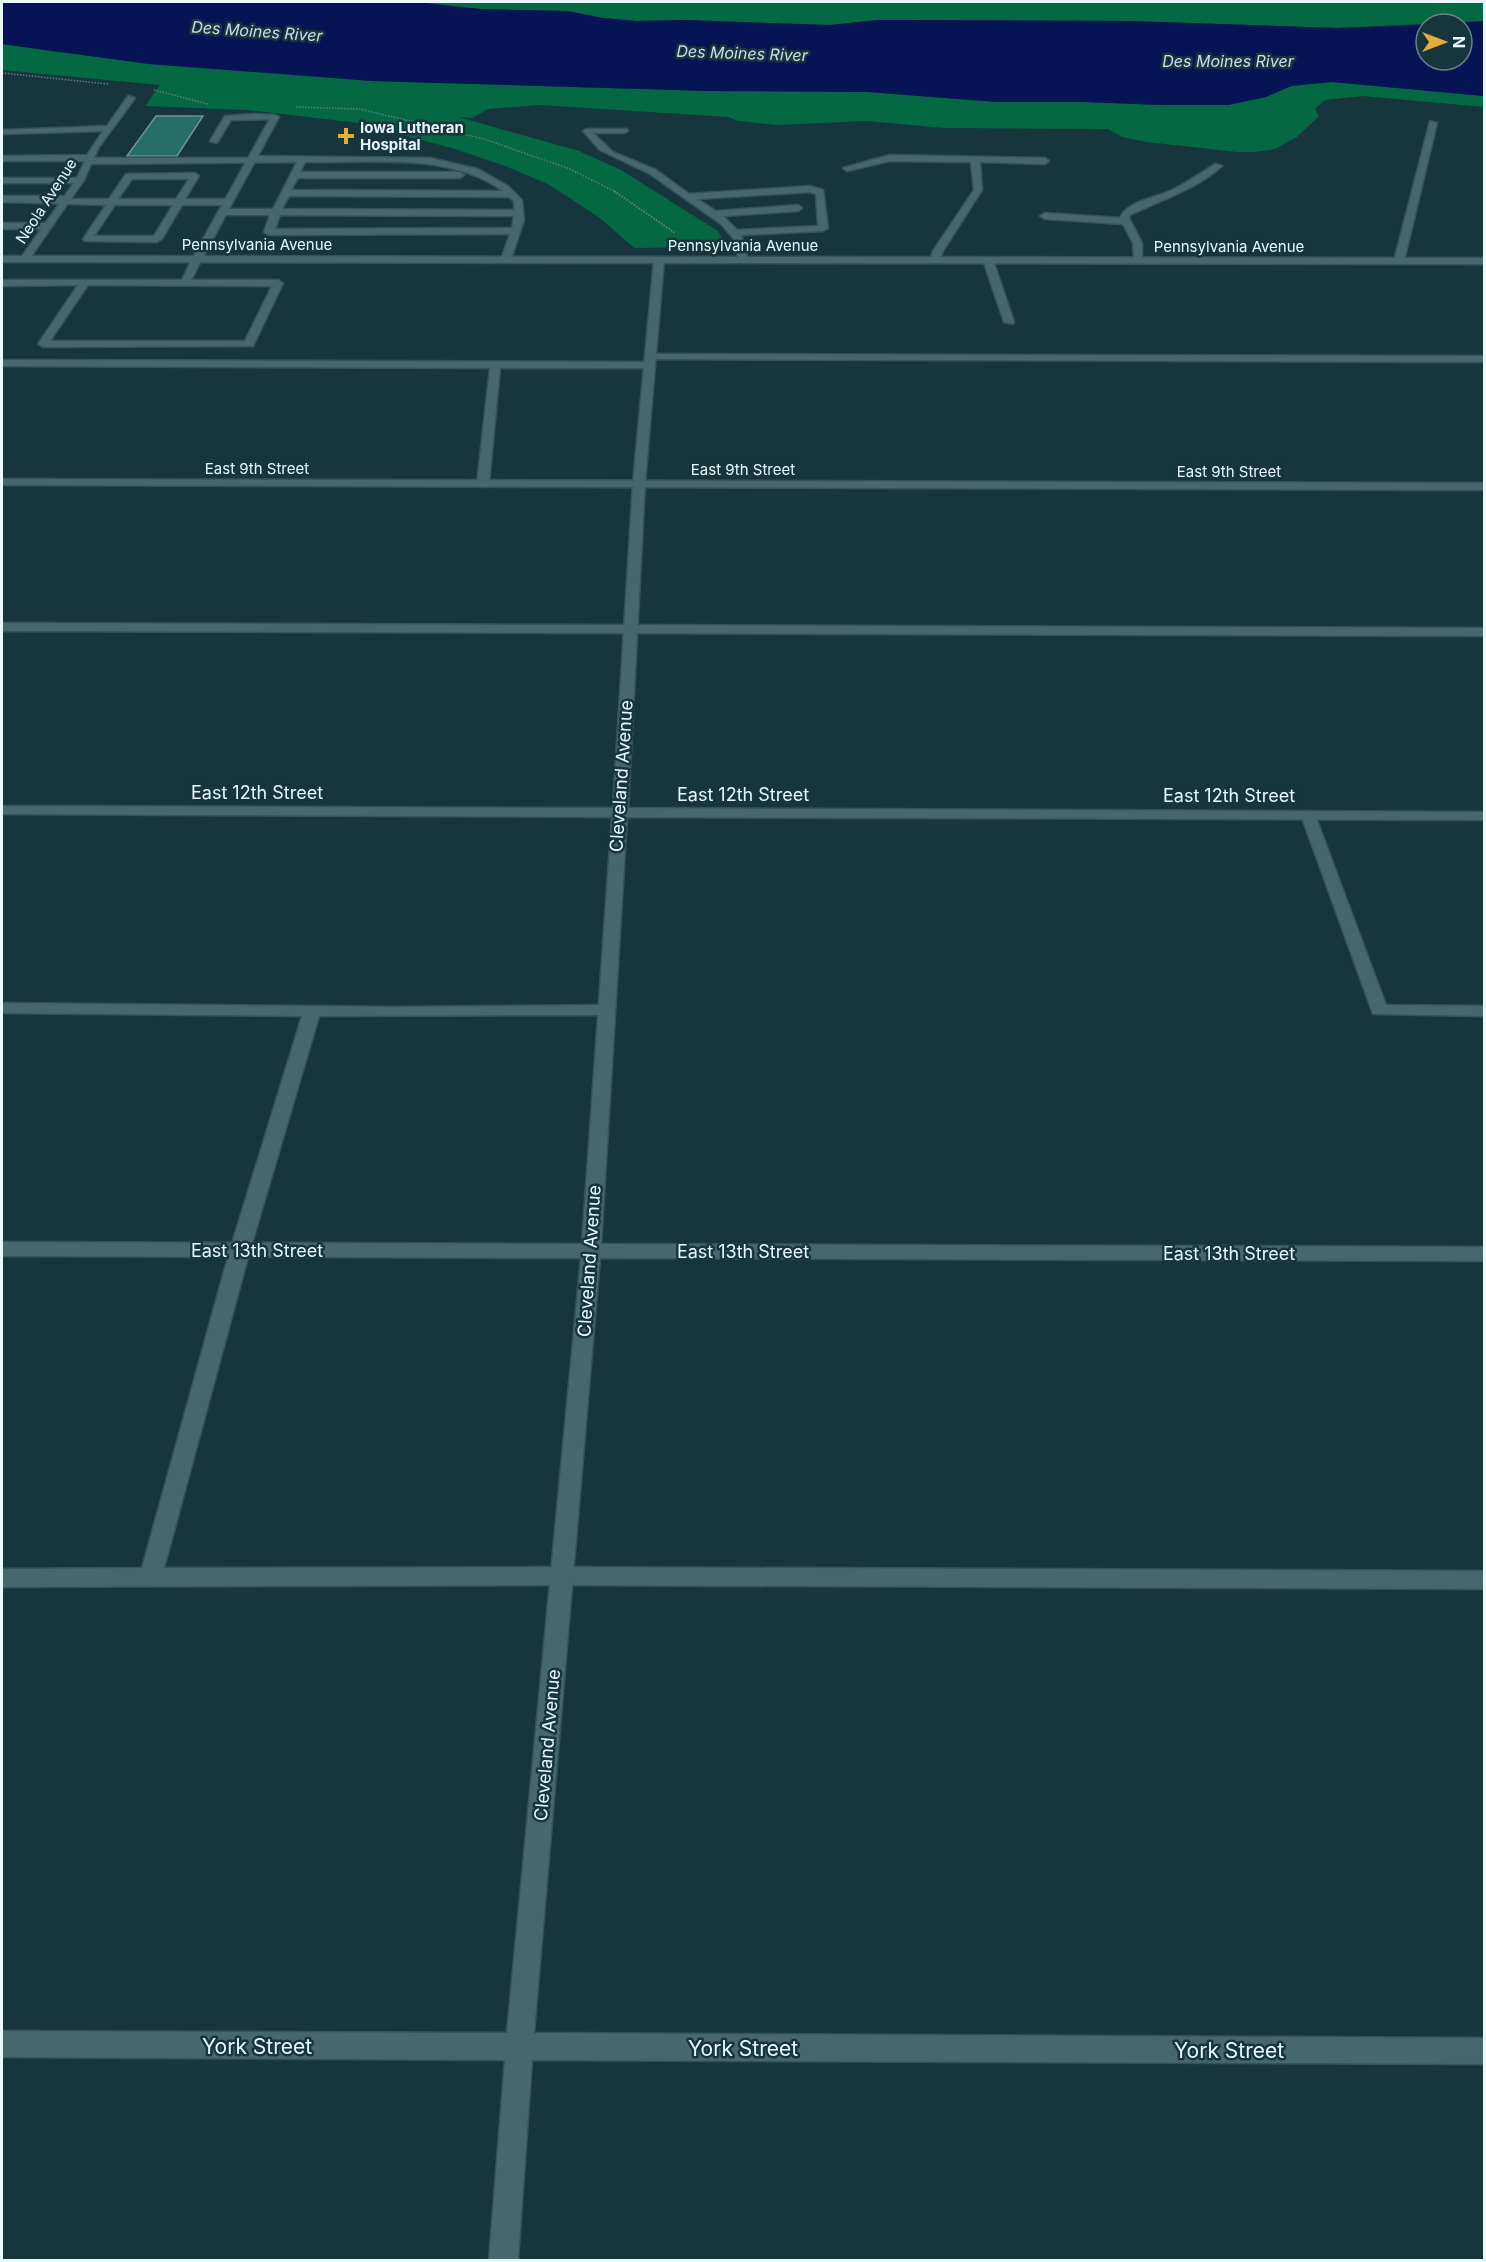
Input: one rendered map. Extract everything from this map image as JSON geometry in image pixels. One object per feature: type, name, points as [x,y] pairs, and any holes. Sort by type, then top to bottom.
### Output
[{"type":"street","name":"Neola Avenue","points":[[25,259],[80,180],[109,128],[131,98]]},
{"type":"street","points":[[184,283],[275,117],[228,118],[214,141]]},
{"type":"street","points":[[1399,261],[1433,123]]},
{"type":"street","points":[[2,132],[109,128]]},
{"type":"street","points":[[624,131],[587,131],[596,144],[610,154],[652,171],[713,214],[738,236],[743,251],[742,260]]},
{"type":"street","points":[[847,168],[890,158],[1045,161]]},
{"type":"street","points":[[2,159],[430,161],[475,171],[518,200],[519,213],[506,260]]},
{"type":"street","points":[[935,260],[938,251],[978,190],[975,159]]},
{"type":"street","points":[[302,160],[276,212],[269,232],[515,231]]},
{"type":"street","points":[[1139,260],[1140,252],[1134,230],[1124,218],[1126,213],[1159,196],[1174,194],[1218,166]]},
{"type":"street","points":[[294,175],[482,175]]},
{"type":"street","points":[[129,176],[195,176],[182,202],[157,239],[88,239],[129,176]]},
{"type":"street","points":[[2,181],[80,180]]},
{"type":"street","points":[[687,197],[810,189],[820,192],[823,228],[734,233]]},
{"type":"street","points":[[285,193],[511,194]]},
{"type":"street","points":[[2,200],[228,202]]},
{"type":"street","points":[[713,214],[798,208]]},
{"type":"street","points":[[223,212],[519,213]]},
{"type":"street","points":[[1045,216],[1126,221]]},
{"type":"street","points":[[2,226],[48,226]]},
{"type":"street","name":"Pennsylvania Avenue","points":[[2,259],[1485,261]]},
{"type":"street","name":"Cleveland Avenue","points":[[503,2260],[519,2048],[591,1251],[632,629],[639,483],[659,260]]},
{"type":"street","points":[[988,260],[1009,322]]},
{"type":"street","points":[[2,283],[85,282],[278,283],[249,344],[44,344],[85,282]]},
{"type":"street","points":[[2,363],[495,365],[649,361],[1485,359]]},
{"type":"street","points":[[483,483],[495,365]]},
{"type":"street","name":"East 9th Street","points":[[2,482],[1485,487]]},
{"type":"street","points":[[2,627],[1485,632]]},
{"type":"street","name":"East 12th Street","points":[[2,810],[1485,816]]},
{"type":"street","points":[[1308,815],[1379,1010],[1485,1011]]},
{"type":"street","points":[[2,1008],[312,1011],[606,1010]]},
{"type":"street","points":[[150,1578],[240,1250],[312,1011]]},
{"type":"street","name":"East 13th Street","points":[[2,1249],[1485,1254]]},
{"type":"street","points":[[2,1578],[562,1576],[1485,1580]]},
{"type":"street","name":"York Street","points":[[2,2044],[519,2048],[1485,2050]]},
{"type":"path","points":[[2,73],[111,84]]},
{"type":"path","points":[[144,87],[212,105]]},
{"type":"path","points":[[290,106],[346,107],[384,113],[511,145],[548,158],[618,192],[650,213],[675,234]]},
{"type":"green space","points":[[387,2],[1484,2],[1484,21],[1474,21],[1474,12],[1414,12],[1414,24],[1337,28],[1129,21],[878,20],[830,25],[686,20],[636,21],[567,11],[480,9]]},
{"type":"green space","points":[[2,44],[57,52],[372,81],[709,91],[868,92],[997,102],[1161,105],[1266,97],[1291,86],[1332,82],[1484,96],[1484,107],[1362,96],[1325,100],[1315,109],[1319,116],[1297,137],[1275,149],[1255,152],[1147,142],[1122,137],[1108,129],[945,128],[866,121],[777,125],[739,121],[728,117],[540,105],[488,109],[472,118],[458,117],[579,151],[621,170],[718,231],[728,247],[634,248],[600,218],[548,184],[455,149],[359,123],[247,110],[145,106],[160,85],[2,70]]},
{"type":"water","name":"Des Moines River","points":[[2,2],[417,2],[480,9],[567,11],[636,21],[686,20],[830,25],[878,20],[1129,21],[1337,28],[1414,25],[1414,72],[1474,72],[1474,22],[1484,21],[1484,96],[1332,82],[1291,86],[1266,97],[1229,105],[1161,105],[997,102],[868,92],[709,91],[372,81],[148,64],[2,44]]},
{"type":"building","points":[[156,116],[203,116],[177,156],[127,156]]},
{"type":"place","name":"Iowa Lutheran Hospital","points":[[346,136]]}]
